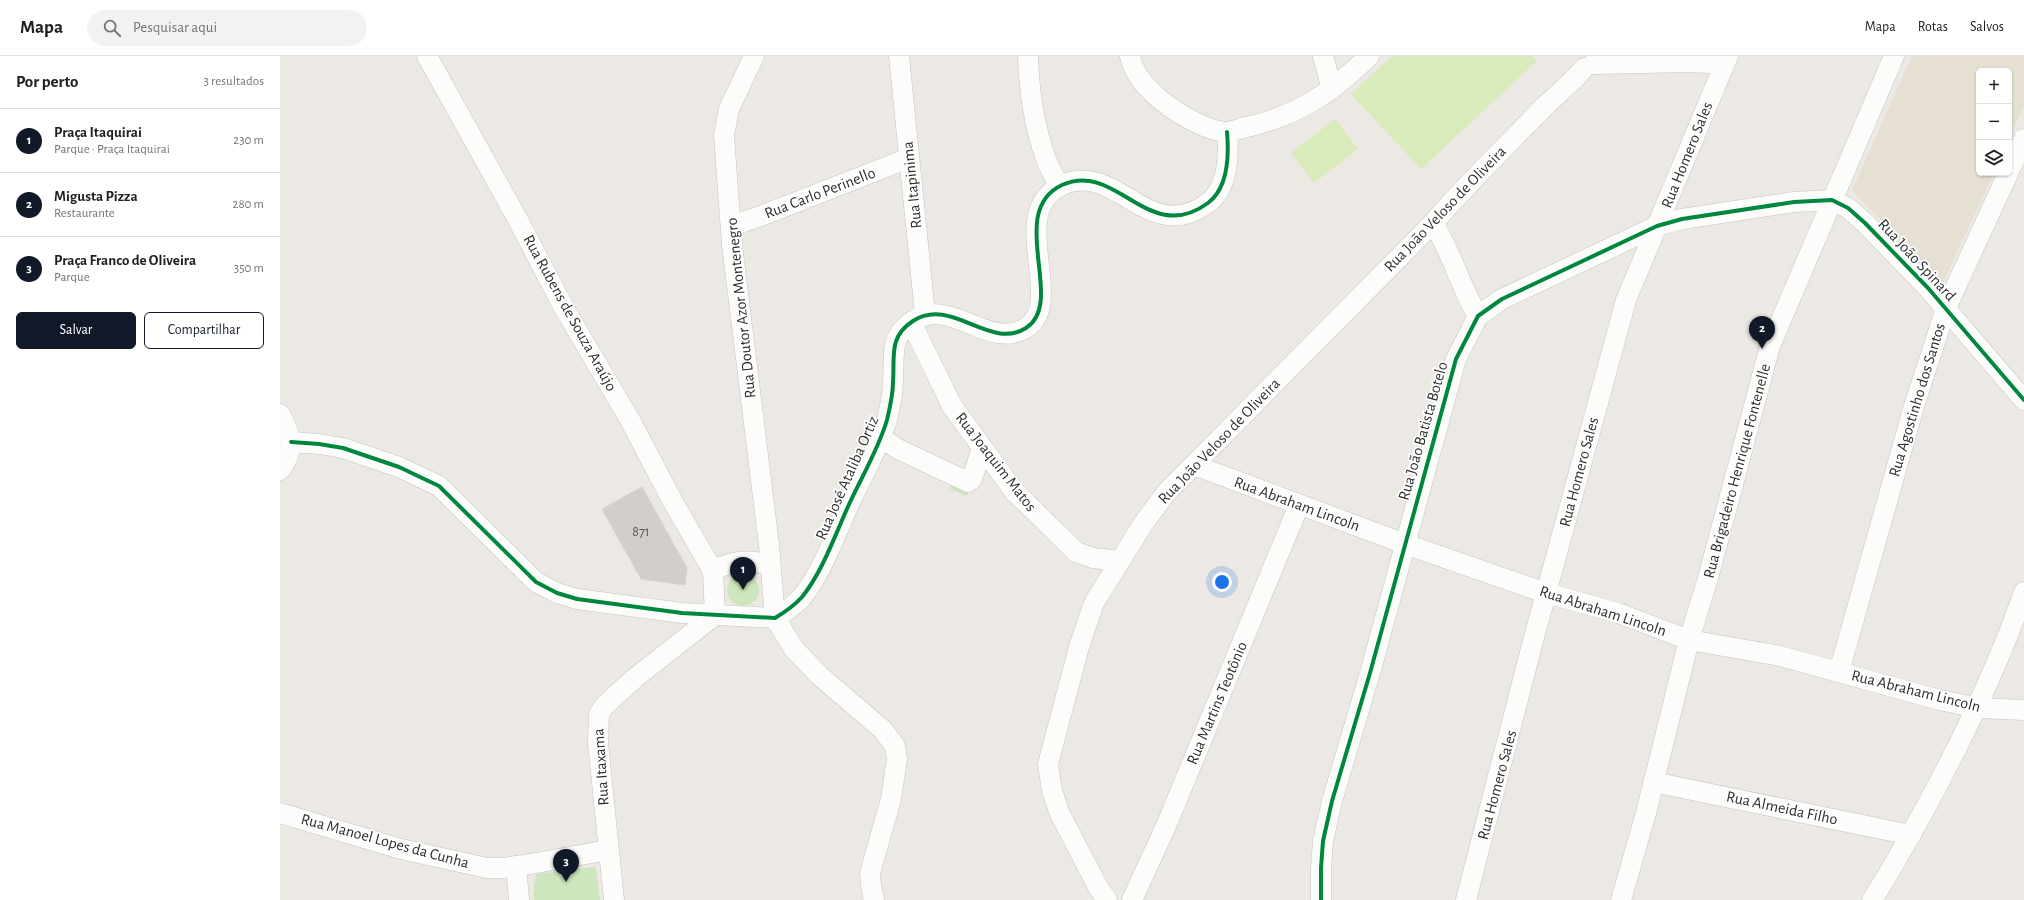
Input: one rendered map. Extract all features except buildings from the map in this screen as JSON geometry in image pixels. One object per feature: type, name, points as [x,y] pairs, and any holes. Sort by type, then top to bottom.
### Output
[{"type":"street","name":"Rua Rubens de Souza Araújo","points":[[427,56],[518,220],[564,308],[630,420],[673,502],[713,571]]},
{"type":"street","name":"Rua Doutor Azor Montenegro","points":[[754,56],[729,109],[724,135],[731,226],[775,618]]},
{"type":"street","name":"Rua Itapinima","points":[[899,56],[909,158],[918,318]]},
{"type":"street","points":[[1028,56],[1030,90],[1040,141],[1045,158],[1059,187]]},
{"type":"street","points":[[1130,56],[1131,64],[1140,79],[1154,95],[1182,116],[1201,125],[1227,132],[1278,119],[1308,106],[1332,89],[1369,56]]},
{"type":"street","points":[[1323,56],[1332,89]]},
{"type":"street","name":"Rua Brigadeiro Henrique Fontenelle","points":[[1621,900],[1689,640],[1708,578],[1770,346],[1894,56]]},
{"type":"street","points":[[1587,61],[1691,62],[1726,60]]},
{"type":"street","name":"Rua Homero Sales","points":[[1466,900],[1626,300],[1697,134],[1726,60]]},
{"type":"street","name":"Rua João Veloso de Oliveira","points":[[1107,900],[1098,887],[1060,814],[1052,791],[1048,764],[1082,639],[1094,603],[1119,561],[1166,493],[1433,223],[1457,196],[1547,104],[1574,82],[1587,61]]},
{"type":"street","points":[[918,318],[936,314],[957,318],[992,332],[1010,334],[1026,328],[1038,317],[1041,302],[1036,242],[1038,213],[1047,197],[1059,187],[1072,181],[1091,181],[1106,185],[1140,205],[1163,216],[1180,216],[1197,211],[1214,198],[1226,174],[1229,148],[1227,132]]},
{"type":"street","name":"Rua Agostinho dos Santos","points":[[1839,672],[1914,406],[1946,308],[2019,166],[2024,139]]},
{"type":"street","name":"Rua Carlo Perinello","points":[[731,226],[761,216],[909,158]]},
{"type":"street","name":"Rua João Batista Botelo","points":[[1321,900],[1321,868],[1323,848],[1332,801],[1370,673],[1456,359],[1478,316],[1502,299],[1657,226],[1682,219],[1794,202],[1832,200]]},
{"type":"street","name":"Rua João Spinard","points":[[1832,200],[1848,208],[1865,223],[1946,308],[2024,400]]},
{"type":"street","points":[[1433,223],[1478,316]]},
{"type":"street","name":"Rua José Ataliba Ortiz","points":[[775,618],[787,611],[802,596],[818,570],[880,438],[892,397],[894,346],[900,332],[918,318]]},
{"type":"street","name":"Rua Joaquim Matos","points":[[918,318],[952,406],[1014,491],[1076,552],[1093,558],[1119,561]]},
{"type":"street","points":[[280,414],[291,442],[289,455],[280,470]]},
{"type":"street","points":[[880,438],[898,449],[966,482],[970,482],[982,448]]},
{"type":"street","points":[[291,442],[319,444],[343,448],[399,467],[439,486],[536,582],[549,590],[577,599],[682,613],[775,618],[794,649],[820,676],[883,730],[895,746],[897,759],[891,799],[870,873],[874,900]]},
{"type":"street","name":"Rua Abraham Lincoln","points":[[1194,465],[1405,544],[1547,593],[1618,613],[1689,640],[1780,656],[1940,700],[1978,708],[2024,710]]},
{"type":"street","name":"Rua Martins Teotônio","points":[[1132,900],[1164,831],[1299,505]]},
{"type":"street","points":[[715,615],[713,571],[724,564],[735,561],[753,561],[770,565]]},
{"type":"street","points":[[1872,900],[1911,835],[1978,708],[1997,664],[2024,592]]},
{"type":"street","name":"Rua Itaxama","points":[[614,900],[598,743],[597,724],[601,710],[635,678],[715,615]]},
{"type":"street","name":"Rua Almeida Filho","points":[[1653,782],[1911,835]]},
{"type":"street","name":"Rua Manoel Lopes da Cunha","points":[[280,812],[402,849],[487,868],[516,866],[608,850]]},
{"type":"street","points":[[516,866],[519,900]]},
{"type":"shaded area","points":[[1912,56],[2024,56],[2024,105],[2012,133],[2012,68],[1976,68],[1976,176],[1993,176],[1943,283],[1852,190]]},
{"type":"green space","points":[[1392,56],[1532,56],[1537,61],[1421,169],[1351,94]]},
{"type":"green space","points":[[1335,119],[1358,149],[1314,183],[1291,153]]},
{"type":"green space","points":[[952,480],[971,485],[967,496],[950,489]]},
{"type":"green space","points":[[743,574],[752,577],[756,581],[759,590],[756,599],[752,603],[743,606],[734,603],[730,599],[727,590],[730,581],[734,577]]},
{"type":"green space","points":[[596,868],[600,900],[534,900],[536,874]]},
{"type":"cycle path","points":[[291,442],[319,444],[343,448],[399,467],[439,486],[536,582],[557,593],[577,599],[682,613],[775,618],[799,600],[810,586],[824,562],[852,498],[876,450],[884,430],[891,401],[893,387],[894,348],[896,341],[905,327],[913,321],[928,315],[942,315],[956,318],[998,333],[1012,333],[1026,328],[1037,315],[1041,298],[1036,235],[1038,215],[1046,198],[1062,185],[1082,180],[1100,183],[1150,210],[1168,215],[1187,214],[1208,203],[1215,197],[1220,189],[1226,170],[1228,151],[1227,132]]},
{"type":"cycle path","points":[[1321,900],[1323,841],[1332,801],[1370,673],[1456,359],[1478,316],[1502,299],[1657,226],[1682,219],[1794,202],[1832,200],[1848,208],[1865,223],[1928,288],[2024,400]]},
{"type":"place","name":"Migusta Pizza","points":[[1762,349]]},
{"type":"place","name":"Praça Itaquirai","points":[[743,590]]},
{"type":"place","name":"Praça Franco de Oliveira","points":[[566,882]]}]
